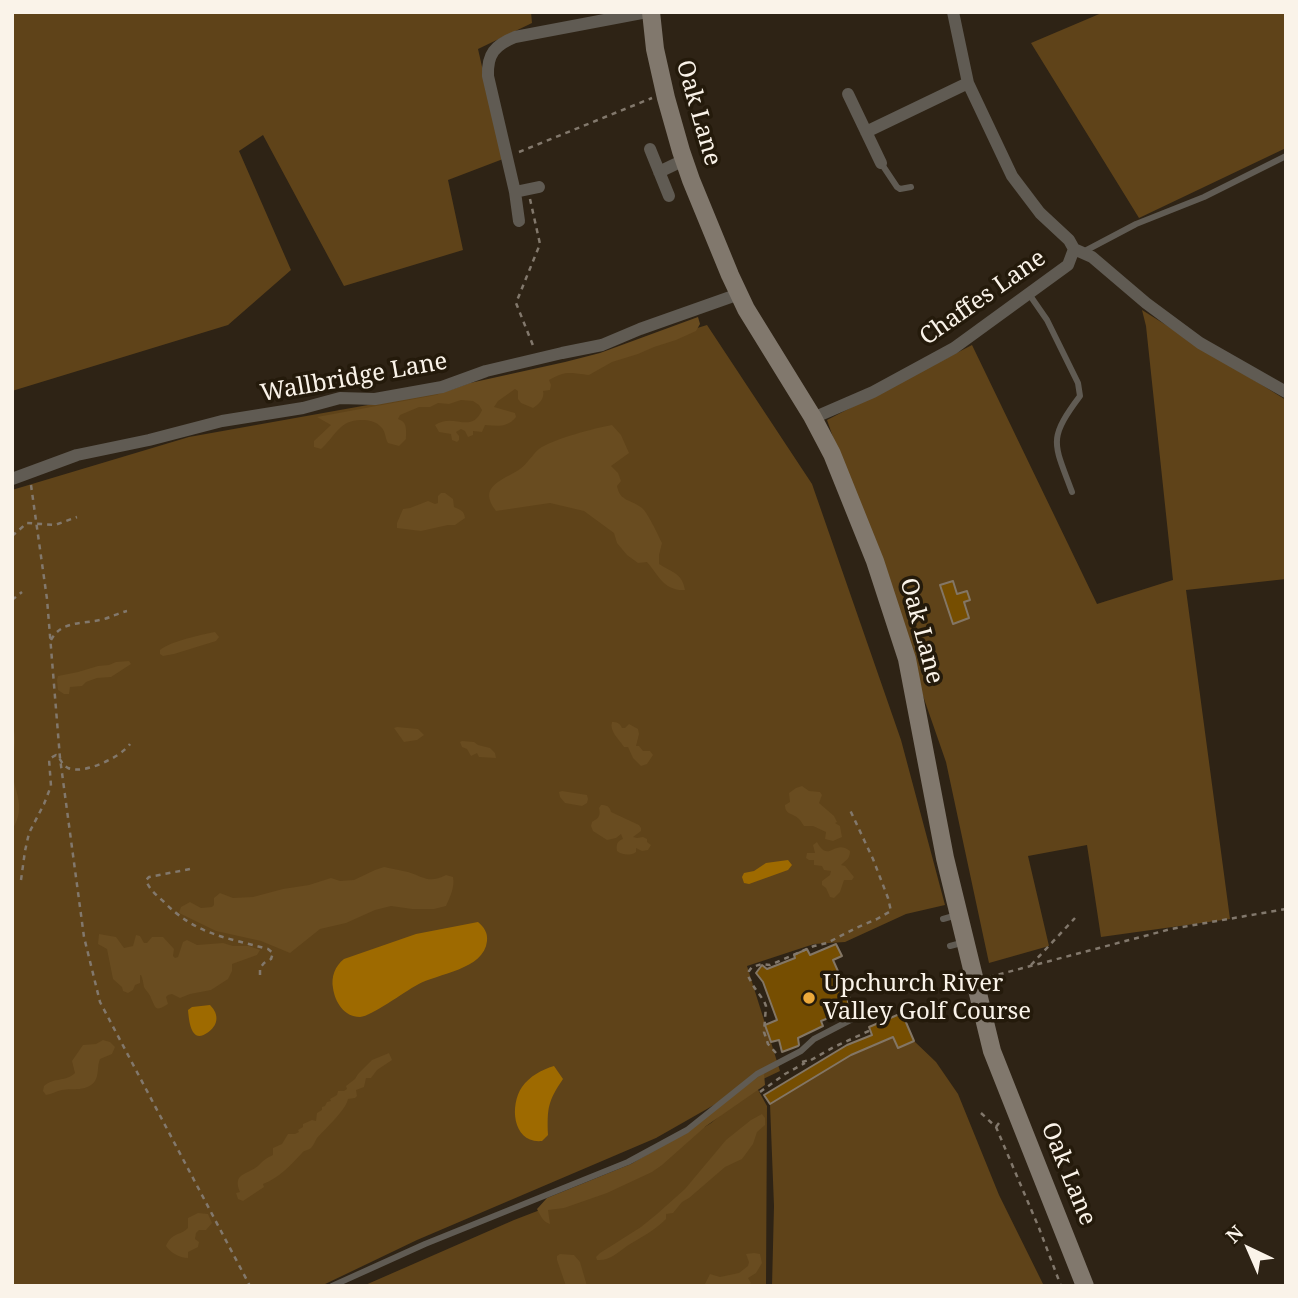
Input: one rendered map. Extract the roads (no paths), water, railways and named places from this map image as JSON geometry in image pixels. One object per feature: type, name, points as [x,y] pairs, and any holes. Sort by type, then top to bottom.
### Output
[{"type":"street","name":"Oak Lane","points":[[649,12],[665,93],[684,160],[739,294],[813,418],[845,484],[876,561],[907,659],[945,858],[951,916],[958,944],[975,980],[992,1051],[1086,1286]]},
{"type":"street","points":[[519,220],[527,189],[488,76],[489,58],[501,43],[515,37],[649,12]]},
{"type":"street","name":"Chaffes Lane","points":[[813,418],[873,392],[954,348],[1068,265],[1078,251],[1040,213],[1012,176],[968,83],[953,12]]},
{"type":"street","points":[[866,132],[968,83]]},
{"type":"street","points":[[848,94],[881,163]]},
{"type":"street","points":[[650,149],[669,195]]},
{"type":"street","points":[[659,172],[684,160]]},
{"type":"street","points":[[1078,251],[1092,257],[1146,303],[1200,343],[1286,392]]},
{"type":"street","name":"Wallbridge Lane","points":[[12,479],[77,455],[222,421],[303,408],[340,398],[375,399],[442,387],[486,371],[602,345],[739,294]]},
{"type":"lane","points":[[1078,251],[1204,197],[1286,156]]},
{"type":"lane","points":[[881,163],[897,187],[911,187]]},
{"type":"lane","points":[[1029,294],[1047,320],[1078,383],[1080,396],[1057,433],[1056,449],[1072,492]]},
{"type":"lane","points":[[332,1286],[425,1244],[628,1162],[687,1129],[757,1074],[788,1059],[814,1039],[864,1013]]},
{"type":"place","name":"Upchurch River Valley Golf Course","points":[[809,998]]}]
